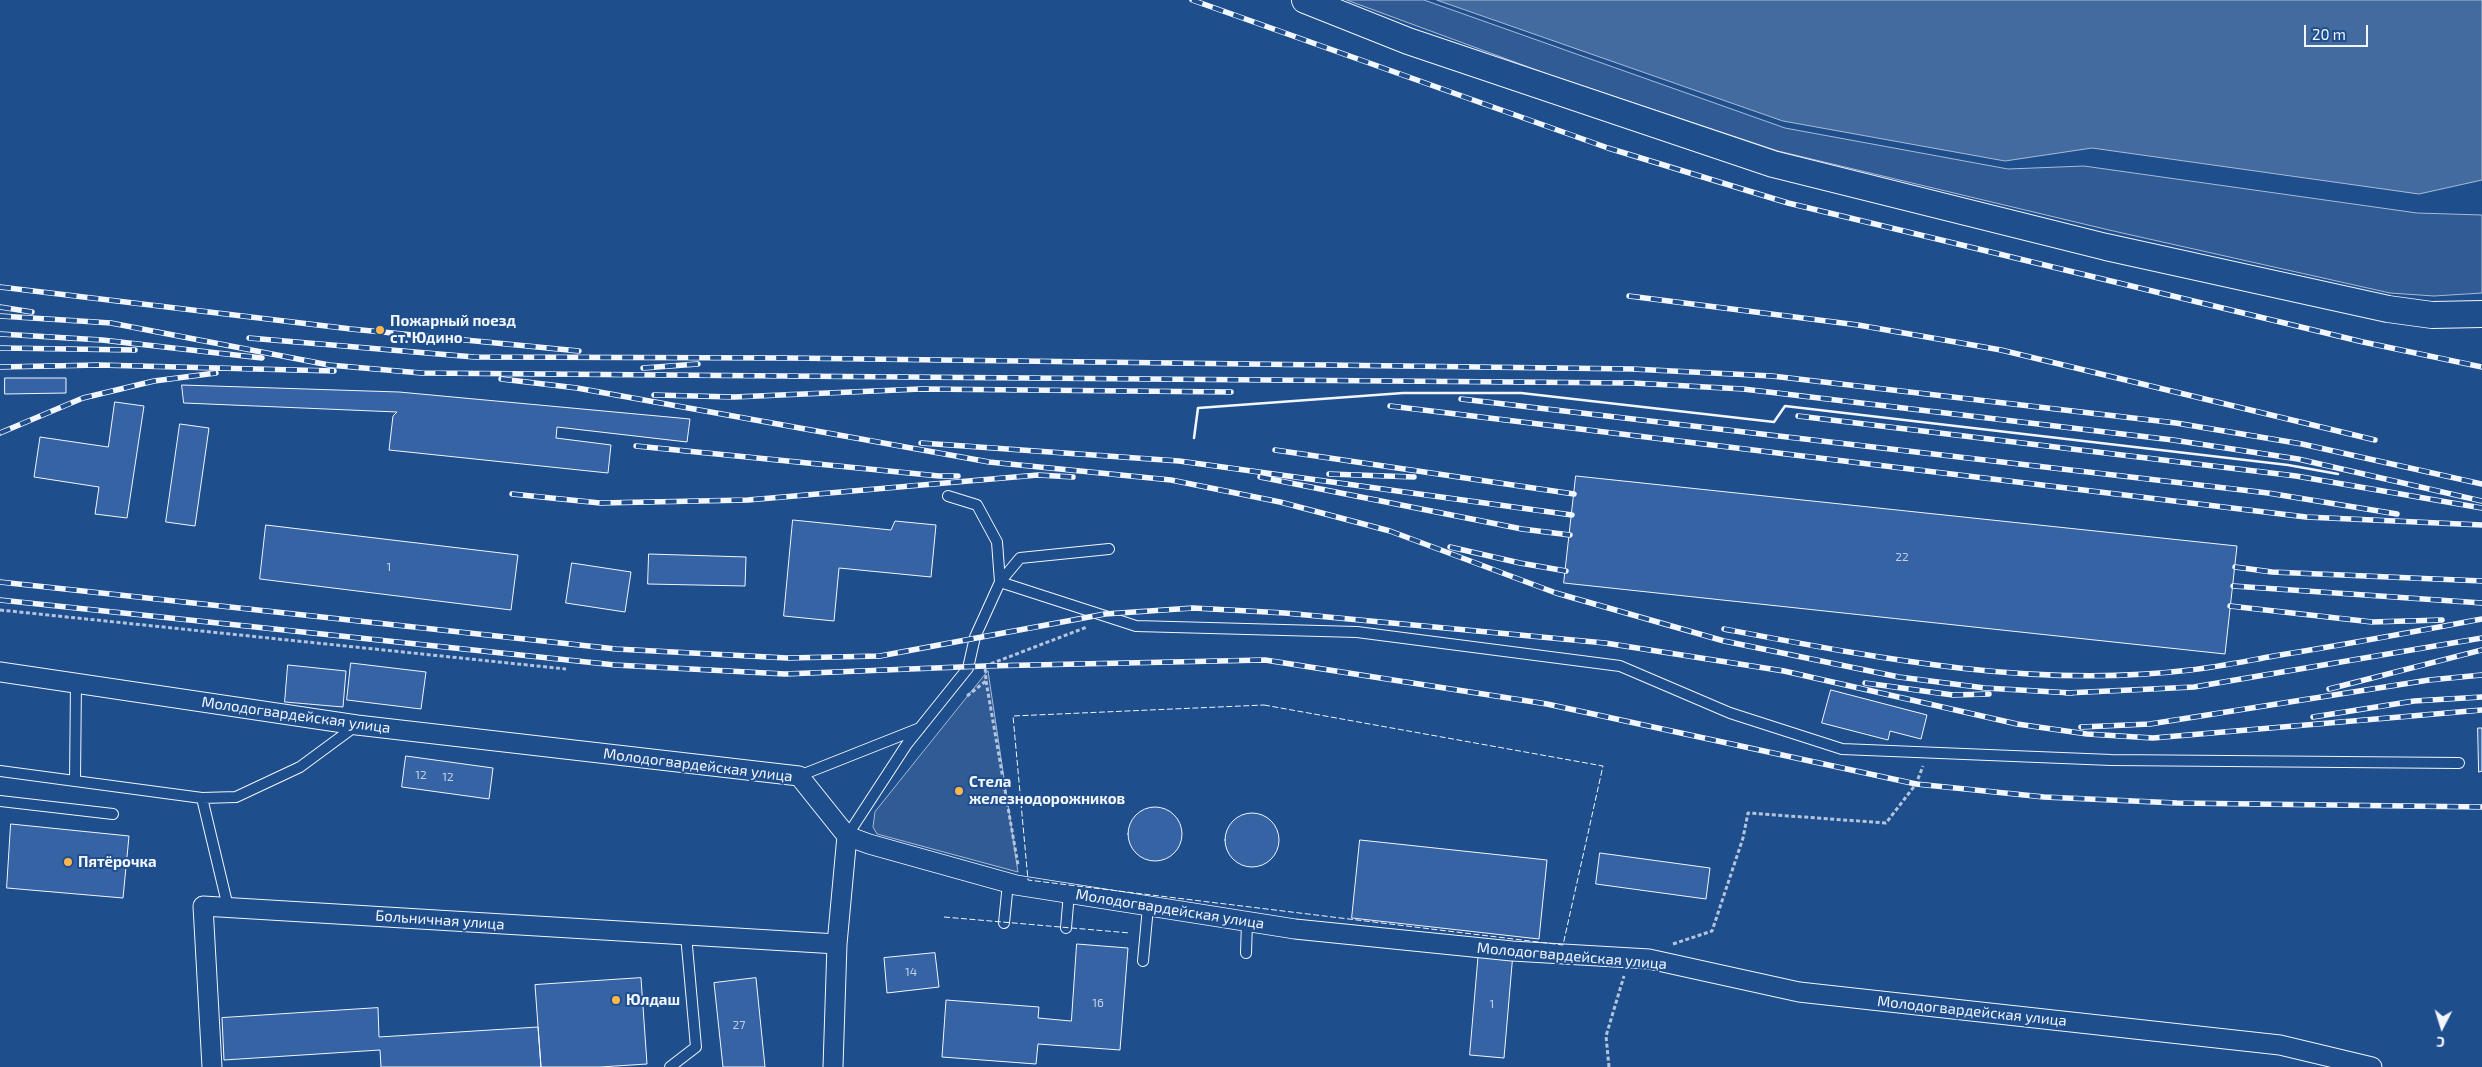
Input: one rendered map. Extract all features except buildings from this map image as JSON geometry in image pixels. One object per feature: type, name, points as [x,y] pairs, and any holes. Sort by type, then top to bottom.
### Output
[{"type":"main road","points":[[1305,0],[1408,41],[1774,164],[2106,247],[2388,309],[2432,315],[2482,314]]},
{"type":"street","name":"Молодогвардейская улица","points":[[0,672],[357,725],[799,776],[847,836],[1015,884],[1148,907],[1296,929],[1502,950],[1649,959],[1799,992],[2280,1045],[2372,1067]]},
{"type":"street","points":[[833,1067],[838,944],[847,836]]},
{"type":"street","name":"Больничная улица","points":[[212,1067],[203,906],[838,944]]},
{"type":"lane","points":[[948,496],[977,505],[997,542],[1000,582]]},
{"type":"lane","points":[[847,836],[921,728],[968,668],[975,637],[1000,582],[1020,558],[1109,549]]},
{"type":"lane","points":[[1000,582],[1136,626],[1357,632],[1620,666],[1730,713],[1842,748],[2111,760],[2459,763]]},
{"type":"lane","points":[[75,780],[76,682]]},
{"type":"lane","points":[[0,771],[202,798],[236,797],[300,767],[357,725]]},
{"type":"lane","points":[[799,776],[921,728]]},
{"type":"lane","points":[[202,798],[228,907]]},
{"type":"lane","points":[[0,801],[113,814]]},
{"type":"lane","points":[[1004,923],[1015,884]]},
{"type":"lane","points":[[1066,928],[1069,893]]},
{"type":"lane","points":[[1143,961],[1148,907]]},
{"type":"lane","points":[[1246,953],[1248,922]]},
{"type":"lane","points":[[670,1067],[696,1047],[686,935]]},
{"type":"path","points":[[0,610],[566,669]]},
{"type":"path","points":[[1015,884],[985,666],[1112,617]]},
{"type":"path","points":[[964,699],[986,681]]},
{"type":"path","points":[[1666,946],[1712,931],[1743,838],[1748,813],[1886,823],[1916,784],[1927,753]]},
{"type":"path","points":[[1609,1067],[1606,1036],[1630,958]]},
{"type":"shaded area","points":[[1347,0],[1424,0],[1785,128],[2008,169],[2084,166],[2417,213],[2482,215],[2482,293],[2434,296],[2390,293],[2109,230],[1778,151],[1550,75]]},
{"type":"shaded area","points":[[1437,0],[2482,0],[2482,180],[2419,194],[2092,148],[2005,161],[1783,121]]},
{"type":"shaded area","points":[[988,671],[1018,872],[877,834],[873,827],[875,812]]},
{"type":"railway","points":[[1192,0],[1608,148],[1788,203],[2363,342],[2482,367]]},
{"type":"railway","points":[[0,287],[351,329],[579,351]]},
{"type":"railway","points":[[1629,296],[1858,325],[2001,350],[2375,440]]},
{"type":"railway","points":[[0,307],[32,312]]},
{"type":"railway","points":[[0,316],[111,323],[329,365],[421,373],[1632,383],[1743,389],[2173,440],[2298,459],[2482,501]]},
{"type":"railway","points":[[0,334],[102,340],[262,358]]},
{"type":"railway","points":[[249,338],[474,357],[788,358],[1632,369],[1772,376],[2176,423],[2302,444],[2482,484]]},
{"type":"railway","points":[[0,348],[135,350]]},
{"type":"railway","points":[[643,368],[698,364]]},
{"type":"railway","points":[[0,367],[99,365],[334,371]]},
{"type":"railway","points":[[0,433],[83,398],[154,381],[216,373]]},
{"type":"railway","points":[[501,379],[577,388],[989,462],[1171,480],[1280,502],[1390,531],[1556,593],[1724,641],[1899,677],[1985,688],[2072,693]]},
{"type":"railway","points":[[654,395],[734,397],[921,389],[1231,392]]},
{"type":"railway","points":[[1461,399],[2268,493],[2397,514]]},
{"type":"railway","points":[[1390,406],[2306,517],[2482,525]]},
{"type":"railway","points":[[1798,416],[2296,476],[2482,508]]},
{"type":"railway","points":[[921,443],[1179,461],[1572,515]]},
{"type":"railway","points":[[636,446],[939,476],[958,476]]},
{"type":"railway","points":[[1275,450],[1574,494]]},
{"type":"railway","points":[[1329,474],[1414,477]]},
{"type":"railway","points":[[512,494],[600,503],[748,500],[1038,475],[1073,477]]},
{"type":"railway","points":[[1260,477],[1522,529],[1570,535]]},
{"type":"railway","points":[[1450,547],[1566,571]]},
{"type":"railway","points":[[2235,567],[2272,572],[2482,581]]},
{"type":"railway","points":[[0,582],[616,649],[787,658],[880,656],[1105,614],[1193,608],[1285,613],[1605,643],[1784,671],[2017,724],[2087,734],[2153,738],[2482,710]]},
{"type":"railway","points":[[2233,586],[2482,603]]},
{"type":"railway","points":[[0,600],[615,665],[785,674],[985,666],[1265,660],[1547,704],[1916,784],[2044,797],[2177,803],[2482,807]]},
{"type":"railway","points":[[2230,606],[2372,622],[2442,620]]},
{"type":"railway","points":[[1724,629],[1898,660],[1956,668],[2073,676],[2131,675],[2222,666],[2482,619]]},
{"type":"railway","points":[[2066,693],[2194,687],[2482,638]]},
{"type":"railway","points":[[2329,689],[2482,650]]},
{"type":"railway","points":[[2081,727],[2150,724],[2429,680],[2482,675]]},
{"type":"railway","points":[[1865,683],[1953,695],[1989,694]]},
{"type":"railway","points":[[2313,717],[2414,701],[2482,697]]},
{"type":"fence","points":[[1264,705],[1603,766],[1563,945],[1028,880],[1013,716],[1264,705]]},
{"type":"fence","points":[[944,917],[1130,933]]},
{"type":"wall","points":[[1194,438],[1198,408],[1403,393],[1521,393],[1774,422],[1785,406],[2288,465],[2338,474]]},
{"type":"place","name":"Пожарный поезд ст. Юдино","points":[[380,330]]},
{"type":"place","name":"Стела железнодорожников","points":[[959,791]]},
{"type":"place","name":"Пятёрочка","points":[[68,862]]},
{"type":"place","name":"Юлдаш","points":[[616,1000]]}]
